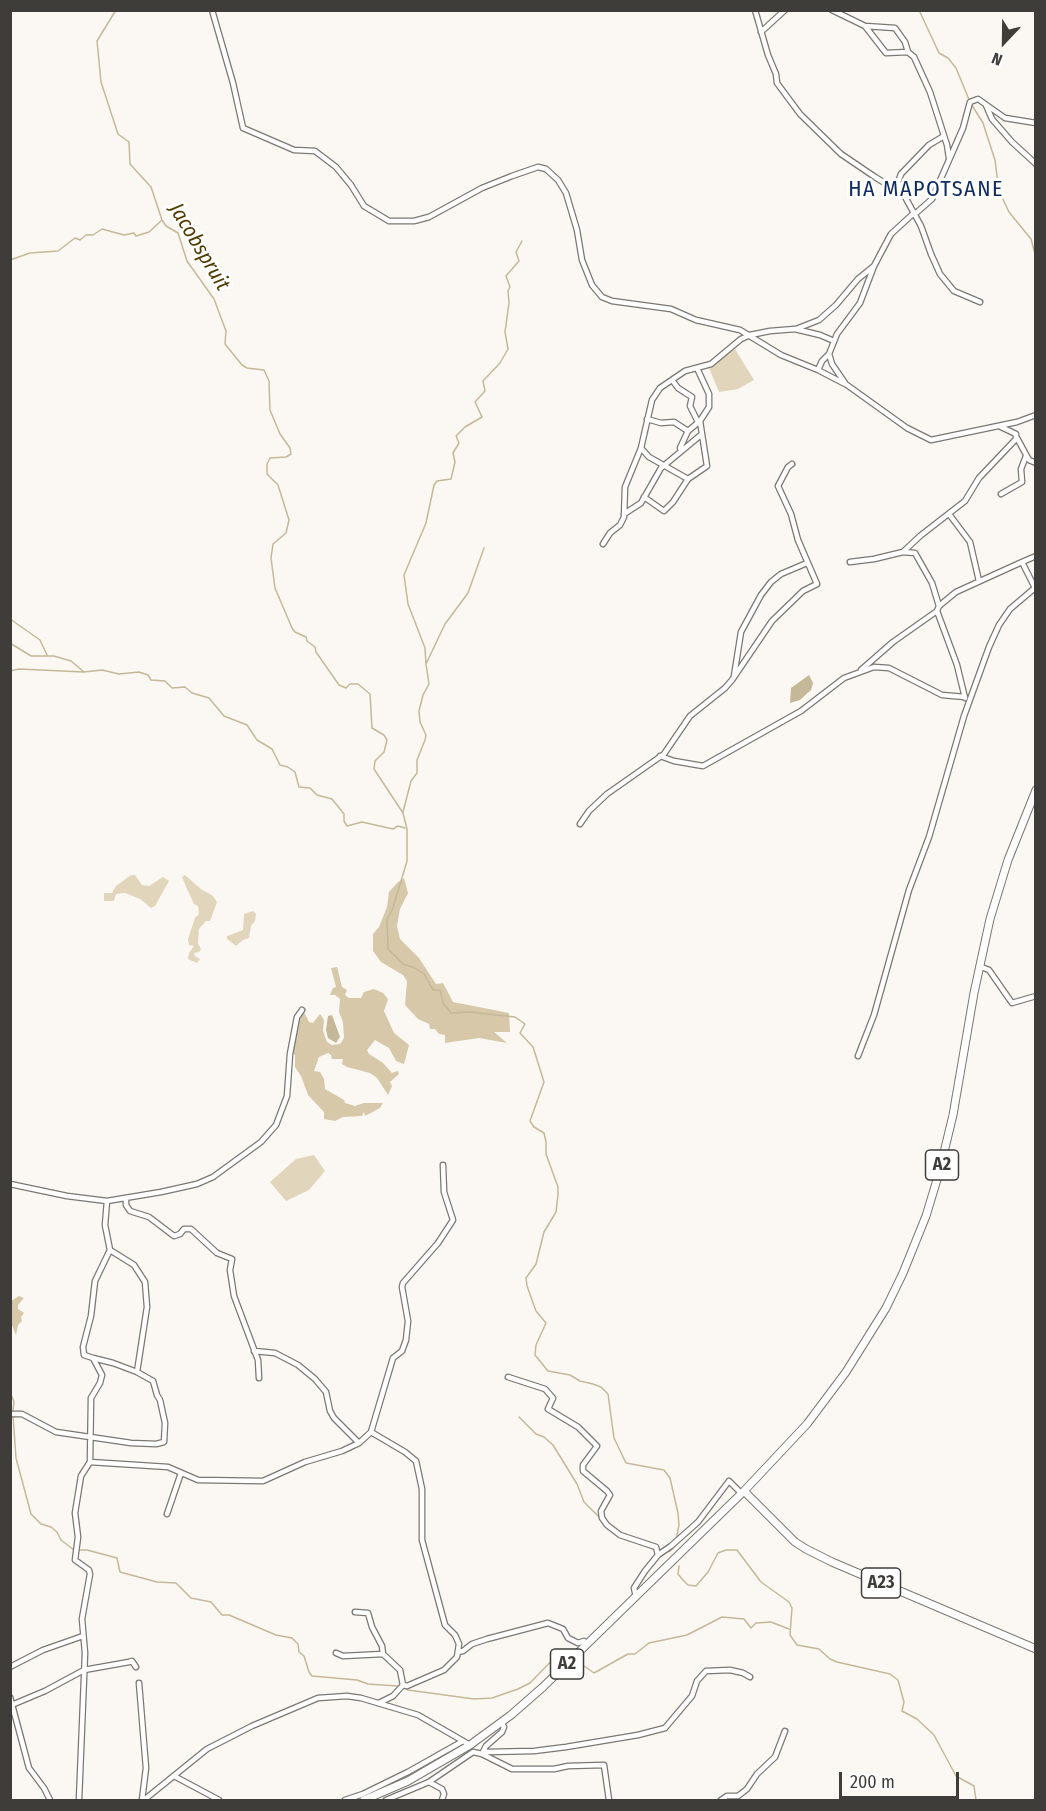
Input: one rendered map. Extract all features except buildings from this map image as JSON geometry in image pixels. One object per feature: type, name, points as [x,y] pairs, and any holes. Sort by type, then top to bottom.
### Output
[{"type":"main road","name":"A2","points":[[364,1800],[408,1781],[501,1722],[543,1687],[743,1492],[799,1433],[834,1389],[867,1340],[903,1273],[922,1227],[939,1173],[953,1115],[979,966],[1000,887],[1035,790]]},
{"type":"main road","name":"A23","points":[[743,1492],[795,1542],[806,1549],[1035,1649]]},
{"type":"street","points":[[212,10],[243,128],[294,150],[315,151],[336,167],[351,185],[363,206],[389,221],[414,221],[429,217],[482,188],[537,167],[546,169],[558,180],[566,193],[577,230],[582,260],[591,285],[602,297],[612,302],[670,309],[696,321],[740,330],[781,355],[847,385],[908,428],[931,440],[1017,422],[1035,415]]},
{"type":"street","points":[[755,10],[777,83],[800,114],[841,154],[904,195]]},
{"type":"street","points":[[761,32],[785,10]]},
{"type":"street","points":[[832,10],[865,26],[886,53],[908,52]]},
{"type":"street","points":[[865,26],[895,28],[905,42],[908,52],[914,57],[922,71],[949,158]]},
{"type":"street","points":[[818,370],[822,361],[829,354],[844,322],[860,303],[874,266],[891,234],[932,199],[963,128],[970,102],[978,99],[1005,118],[1035,123]]},
{"type":"street","points":[[985,102],[992,119],[1035,164]]},
{"type":"street","points":[[944,136],[929,145],[901,174],[898,182],[915,213],[940,274],[954,291],[980,302]]},
{"type":"street","points":[[603,544],[610,533],[620,525],[624,514],[625,487],[641,447],[651,400],[656,393],[686,371],[706,367],[730,347],[750,335],[795,329],[819,320],[836,305],[858,279],[874,266]]},
{"type":"street","points":[[795,329],[834,341]]},
{"type":"street","points":[[829,354],[832,363],[847,385]]},
{"type":"street","points":[[681,450],[688,431],[699,422],[709,407],[709,394],[697,368]]},
{"type":"street","points":[[644,497],[664,511],[688,479],[706,466],[699,422],[690,406],[692,397],[672,380]]},
{"type":"street","points":[[647,419],[662,423],[674,422],[683,430],[688,431]]},
{"type":"street","points":[[999,426],[1010,430],[1029,460],[1035,463]]},
{"type":"street","points":[[624,514],[638,506],[664,466],[702,434]]},
{"type":"street","points":[[903,552],[969,496],[979,478],[1017,438]]},
{"type":"street","points":[[641,447],[644,453],[688,479]]},
{"type":"street","points":[[1001,494],[1022,483],[1021,469],[1026,456]]},
{"type":"street","points":[[580,824],[607,794],[660,756],[672,744],[676,734],[690,716],[725,688],[772,621],[803,591],[817,584],[795,534],[785,500],[778,486],[792,464]]},
{"type":"street","points":[[949,514],[970,542],[979,580]]},
{"type":"street","points":[[850,562],[903,552],[912,552],[917,556],[932,583],[944,633],[957,665],[968,706]]},
{"type":"street","points":[[860,671],[956,592],[1035,556]]},
{"type":"street","points":[[734,676],[741,632],[760,596],[771,582],[782,574],[807,562]]},
{"type":"street","points":[[858,1056],[874,1016],[909,890],[929,837],[938,800],[989,647],[999,625],[1010,609],[1035,587],[1022,562]]},
{"type":"street","points":[[875,657],[890,668],[942,695],[965,698]]},
{"type":"street","points":[[660,756],[674,762],[703,766],[801,711],[844,678],[874,667],[890,668]]},
{"type":"street","points":[[979,966],[989,970],[1012,1003],[1035,996]]},
{"type":"street","points":[[10,1184],[68,1196],[107,1201],[197,1184],[229,1166],[268,1135],[276,1125],[287,1096],[290,1054],[297,1017],[302,1010]]},
{"type":"street","points":[[90,1462],[168,1467],[198,1480],[263,1481],[305,1462],[342,1452],[359,1443],[371,1432],[393,1358],[402,1351],[406,1340],[408,1321],[403,1283],[438,1243],[453,1220],[444,1192],[443,1165]]},
{"type":"street","points":[[126,1198],[126,1205],[130,1211],[149,1216],[174,1236],[180,1234],[184,1229],[191,1229],[217,1253],[232,1259],[230,1270],[234,1296],[258,1360],[259,1378]]},
{"type":"street","points":[[10,1414],[22,1414],[56,1432],[131,1443],[164,1442],[165,1423],[153,1381],[137,1372],[84,1355],[82,1347],[91,1316],[95,1281],[110,1250],[105,1225],[107,1201]]},
{"type":"street","points":[[110,1250],[134,1265],[145,1282],[147,1307],[137,1372]]},
{"type":"street","points":[[254,1351],[274,1353],[298,1365],[315,1379],[326,1392],[334,1418],[359,1443]]},
{"type":"street","points":[[79,1800],[85,1653],[81,1619],[90,1574],[89,1570],[75,1560],[78,1537],[75,1514],[81,1476],[90,1462],[91,1398],[102,1375],[93,1358]]},
{"type":"street","points":[[508,1377],[545,1389],[553,1398],[548,1409],[578,1427],[597,1446],[583,1465],[583,1471],[610,1496],[601,1511],[602,1518],[620,1535],[656,1547],[658,1555]]},
{"type":"street","points":[[371,1432],[416,1461],[422,1489],[422,1540],[445,1625],[455,1635],[459,1644],[457,1656],[444,1670],[407,1686],[403,1685]]},
{"type":"street","points":[[167,1514],[181,1473]]},
{"type":"street","points":[[636,1597],[634,1588],[645,1571],[658,1555],[698,1521],[729,1480],[743,1492]]},
{"type":"street","points":[[355,1612],[368,1613],[382,1646],[383,1654],[400,1670],[403,1685]]},
{"type":"street","points":[[458,1652],[487,1639],[548,1623],[563,1629],[568,1638],[578,1643],[584,1641],[588,1645]]},
{"type":"street","points":[[10,1667],[43,1650],[83,1636]]},
{"type":"street","points":[[336,1653],[343,1656],[383,1654]]},
{"type":"street","points":[[14,1704],[84,1671],[132,1661],[136,1667]]},
{"type":"street","points":[[484,1754],[487,1752],[534,1751],[638,1736],[665,1728],[692,1696],[698,1681],[706,1671],[730,1670],[750,1677]]},
{"type":"street","points":[[139,1683],[146,1768],[143,1800]]},
{"type":"street","points":[[379,1703],[393,1696],[403,1685]]},
{"type":"street","points":[[10,1696],[14,1704],[18,1732],[28,1768],[44,1788],[50,1800]]},
{"type":"street","points":[[143,1800],[207,1749],[318,1698],[347,1696],[379,1703],[418,1715],[466,1743]]},
{"type":"street","points":[[484,1754],[486,1746],[502,1732],[504,1727],[501,1722]]},
{"type":"street","points":[[721,1800],[727,1796],[738,1796],[747,1789],[757,1774],[775,1757],[785,1731]]},
{"type":"street","points":[[345,1800],[363,1794],[466,1743]]},
{"type":"street","points":[[386,1800],[429,1782],[473,1752],[484,1754],[512,1769],[554,1769],[567,1766],[604,1765],[609,1800]]},
{"type":"street","points":[[174,1776],[219,1800]]},
{"type":"street","points":[[429,1782],[442,1789],[442,1800]]},
{"type":"shaded area","points":[[735,349],[754,380],[738,389],[719,392],[709,368]]},
{"type":"shaded area","points":[[809,675],[813,683],[811,690],[800,700],[790,703],[791,688]]},
{"type":"shaded area","points":[[131,875],[135,875],[142,885],[149,886],[163,877],[169,881],[155,906],[151,908],[140,899],[125,893],[116,894],[114,901],[104,901],[104,893],[112,893],[116,886]]},
{"type":"shaded area","points":[[185,875],[213,896],[217,902],[210,921],[206,921],[199,929],[198,943],[201,949],[194,953],[200,959],[197,963],[188,959],[194,946],[189,945],[188,939],[195,918],[199,914],[198,906],[194,904],[187,889],[182,877]]},
{"type":"shaded area","points":[[404,878],[408,893],[400,909],[397,926],[400,939],[419,958],[436,984],[443,983],[453,1002],[509,1013],[510,1032],[494,1032],[507,1043],[479,1038],[445,1043],[445,1035],[439,1034],[435,1029],[430,1029],[429,1024],[418,1019],[405,1005],[407,981],[403,975],[381,962],[373,951],[373,934],[379,927],[387,907],[389,892]]},
{"type":"shaded area","points":[[253,911],[256,914],[255,921],[251,926],[249,938],[236,946],[227,939],[227,936],[243,930],[244,914]]},
{"type":"shaded area","points":[[337,967],[342,987],[347,990],[345,995],[349,998],[361,998],[364,992],[374,989],[383,993],[388,999],[384,1011],[394,1033],[409,1045],[404,1064],[396,1061],[389,1048],[375,1040],[367,1050],[392,1073],[398,1071],[399,1074],[390,1082],[392,1086],[388,1095],[377,1078],[370,1073],[347,1067],[342,1064],[343,1059],[332,1059],[328,1053],[319,1057],[314,1071],[320,1072],[324,1079],[325,1089],[344,1100],[345,1103],[355,1106],[364,1103],[383,1103],[380,1108],[365,1116],[364,1112],[362,1116],[343,1117],[335,1121],[324,1119],[324,1112],[308,1095],[295,1067],[295,1056],[292,1051],[298,1018],[304,1012],[309,1022],[313,1023],[320,1014],[324,1020],[323,1031],[327,1042],[332,1045],[340,1044],[344,1038],[343,1022],[339,1012],[340,999],[335,995],[330,995],[336,987],[331,968]]},
{"type":"shaded area","points":[[332,1015],[340,1037],[336,1043],[328,1038],[326,1030],[328,1016]]},
{"type":"shaded area","points":[[314,1155],[325,1171],[309,1190],[286,1201],[270,1182],[296,1159]]},
{"type":"shaded area","points":[[19,1296],[24,1298],[18,1305],[18,1309],[24,1313],[16,1335],[11,1323],[11,1301]]},
{"type":"waterway","name":"Jacobspruit","points":[[116,10],[97,41],[101,82],[118,134],[129,142],[130,164],[151,187],[162,220],[166,226],[178,233],[187,261],[214,299],[226,331],[225,344],[242,365],[247,368],[264,370],[269,381],[270,410],[280,434],[290,448],[291,454],[286,457],[270,458],[267,464],[267,474],[278,485],[289,520],[286,533],[273,544],[271,558],[275,588],[292,628],[306,637],[307,641],[315,647],[316,652],[339,685],[346,688],[350,684],[358,684],[370,694],[372,728],[384,735],[387,740],[384,752],[375,761],[374,769],[403,813],[407,829],[407,861],[393,908],[387,920],[388,949],[403,964],[424,974],[433,990],[440,990],[443,1003],[451,1013],[469,1012],[515,1017],[525,1024],[520,1033],[533,1047],[544,1082],[530,1121],[534,1127],[544,1133],[546,1154],[558,1187],[558,1195],[556,1212],[544,1232],[536,1264],[526,1278],[536,1311],[546,1323],[536,1345],[535,1355],[548,1371],[570,1375],[580,1381],[601,1387],[608,1394],[614,1438],[626,1463],[664,1470],[670,1478],[678,1513],[679,1525],[676,1540]]},
{"type":"waterway","points":[[919,10],[939,53],[948,58],[956,68],[970,102],[983,123],[995,160],[999,191],[1009,212],[1031,239],[1036,258]]},
{"type":"waterway","points":[[10,260],[30,253],[58,251],[75,238],[80,240],[102,229],[124,235],[134,233],[136,236],[149,232],[161,221]]},
{"type":"waterway","points":[[426,664],[425,648],[408,604],[404,575],[426,523],[434,485],[437,481],[451,479],[455,462],[453,453],[459,443],[456,436],[465,427],[482,417],[475,402],[485,391],[483,381],[500,363],[508,349],[505,332],[510,287],[506,276],[519,261],[516,252],[522,241]]},
{"type":"waterway","points":[[403,812],[411,781],[417,773],[417,760],[426,735],[420,722],[419,711],[423,695],[429,684],[426,664],[445,624],[468,593],[484,548]]},
{"type":"waterway","points":[[10,619],[40,640],[47,655]]},
{"type":"waterway","points":[[10,643],[31,656],[54,656],[71,661],[84,672],[102,670],[119,674],[139,672],[148,675],[151,680],[165,681],[172,688],[185,687],[192,693],[209,698],[224,716],[247,725],[257,740],[272,749],[280,765],[295,772],[299,787],[310,788],[317,795],[332,799],[344,814],[347,826],[362,822],[393,829],[398,826],[405,828]]},
{"type":"waterway","points":[[10,671],[19,669],[84,672]]},
{"type":"waterway","points":[[10,1392],[14,1402],[13,1411]]},
{"type":"waterway","points":[[13,1416],[16,1458],[31,1514],[41,1524],[57,1532],[61,1540],[74,1550],[87,1550],[117,1558],[120,1572],[157,1582],[176,1583],[191,1598],[211,1602],[222,1615],[229,1615],[276,1635],[292,1638],[298,1644],[299,1652],[304,1656],[312,1676],[398,1686]]},
{"type":"waterway","points":[[519,1417],[536,1434],[544,1437],[553,1445],[577,1484],[584,1502],[600,1518]]},
{"type":"waterway","points":[[630,1540],[656,1550]]},
{"type":"waterway","points":[[663,1553],[670,1551],[676,1545]]},
{"type":"waterway","name":"Jacobspruit","points":[[679,1566],[678,1574],[683,1580],[688,1585],[696,1586],[708,1572],[718,1553],[737,1550],[761,1582],[789,1602],[792,1608],[790,1635],[797,1645],[819,1649],[837,1662],[890,1674],[898,1680],[904,1702],[902,1711],[917,1719],[934,1735],[956,1776],[974,1786],[976,1800]]},
{"type":"waterway","points":[[577,1661],[594,1673],[628,1654],[635,1654],[649,1643],[687,1635],[722,1617],[744,1619],[751,1628],[756,1623],[771,1622],[789,1629]]},
{"type":"waterway","points":[[403,1687],[408,1690],[474,1699],[492,1698],[530,1683],[562,1650],[570,1652]]},
{"type":"district","name":"HA MAPOTSANE","points":[[926,190]]}]
